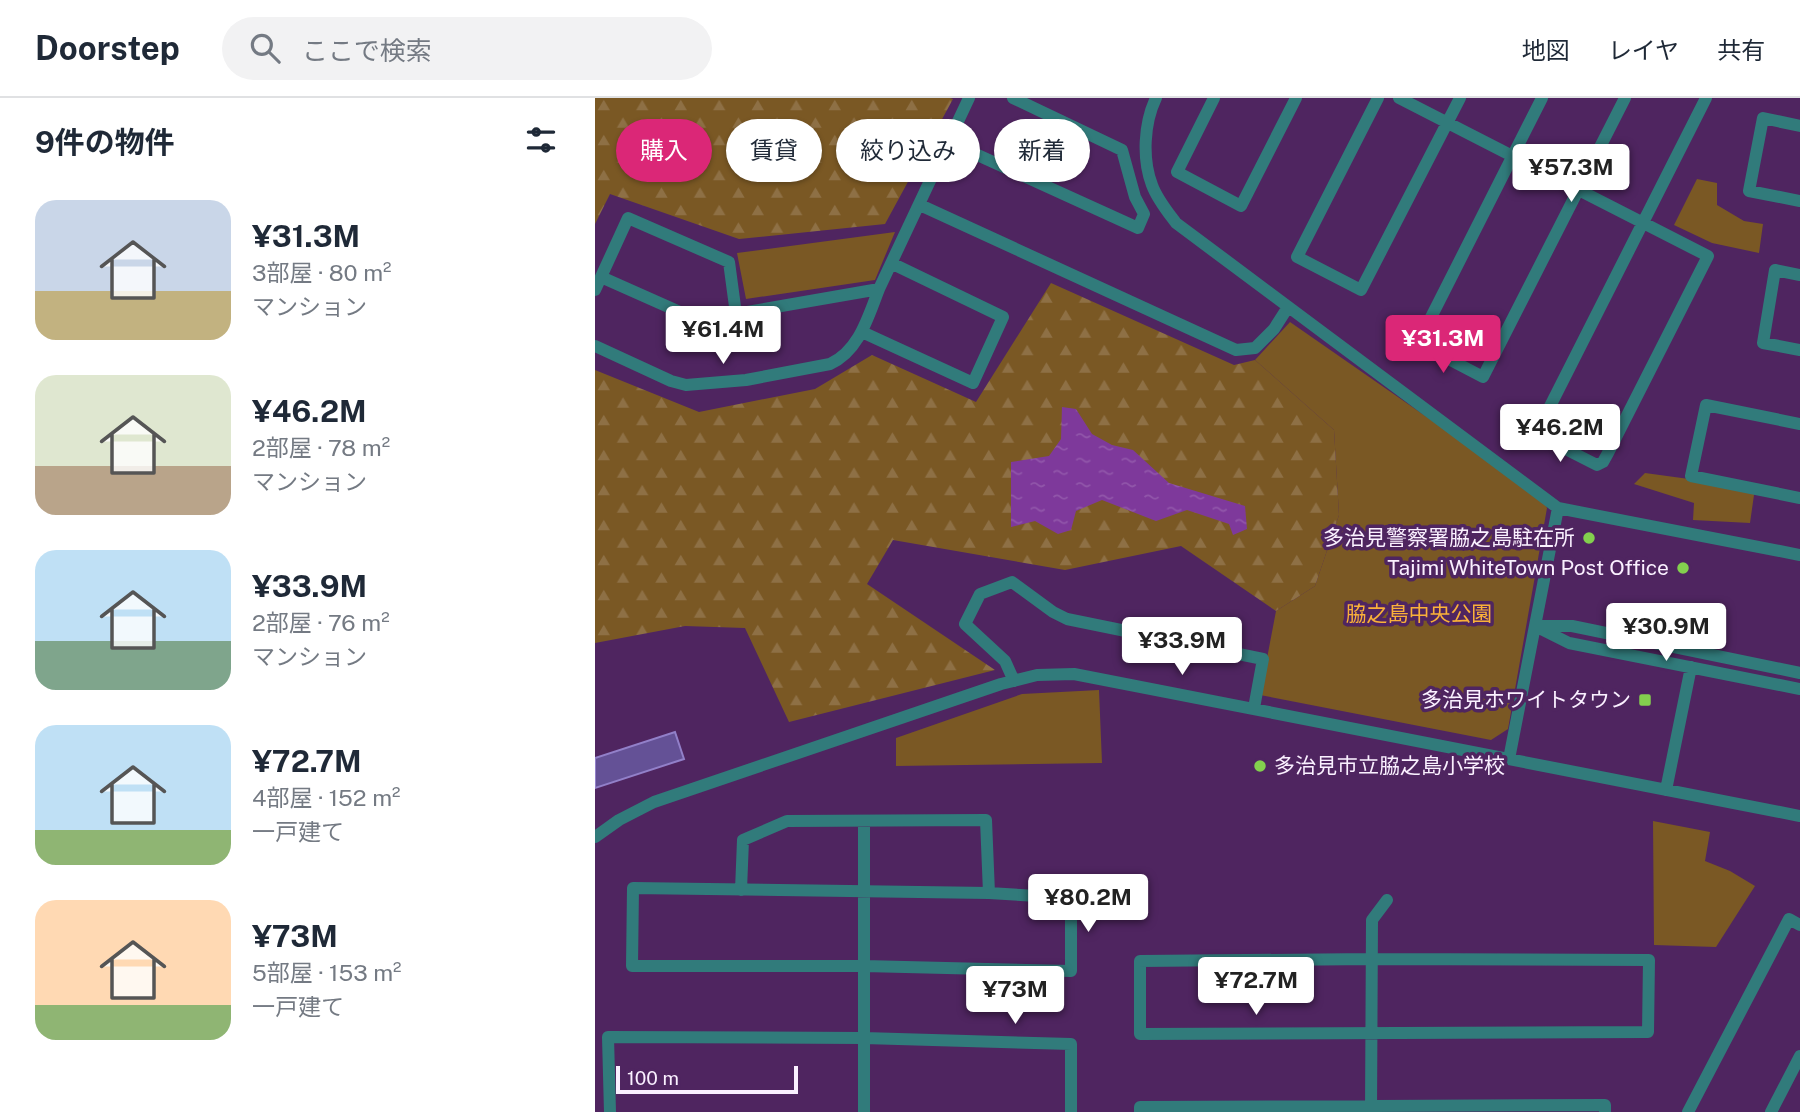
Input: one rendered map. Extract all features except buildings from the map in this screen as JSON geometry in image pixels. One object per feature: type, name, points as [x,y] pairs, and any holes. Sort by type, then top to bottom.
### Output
[{"type":"street","points":[[959,119],[969,98]]},
{"type":"street","points":[[980,156],[1138,228],[1144,214],[1135,197],[1122,150],[1013,98]]},
{"type":"street","points":[[1156,98],[1151,108],[1145,145],[1148,173],[1158,198],[1176,223],[1558,508],[1800,555]]},
{"type":"street","points":[[1214,98],[1177,172],[1241,205],[1296,98]]},
{"type":"street","points":[[1378,98],[1297,257],[1361,290],[1459,98]]},
{"type":"street","points":[[1399,98],[1643,224],[1708,256],[1603,463],[1597,464],[1536,434],[1643,224],[1706,98]]},
{"type":"street","points":[[1542,98],[1418,343],[1483,377],[1625,98]]},
{"type":"street","points":[[1800,125],[1763,118],[1749,191],[1800,201]]},
{"type":"street","points":[[595,346],[671,381],[686,385],[746,380],[830,364],[841,359],[862,332],[879,289],[931,182]]},
{"type":"street","points":[[920,205],[1236,350],[1255,348],[1289,307]]},
{"type":"street","points":[[595,290],[628,218],[729,262],[736,314]]},
{"type":"street","points":[[862,332],[973,383],[1001,322],[1003,317],[893,264]]},
{"type":"street","points":[[1800,275],[1775,270],[1763,343],[1800,350]]},
{"type":"street","points":[[601,277],[683,313],[703,316],[736,314],[879,289]]},
{"type":"street","points":[[1800,424],[1706,405],[1691,476],[1800,498]]},
{"type":"street","points":[[1509,759],[1558,508]]},
{"type":"street","points":[[1014,681],[1005,662],[965,624],[980,594],[1012,582],[1067,620],[1263,659],[1254,708]]},
{"type":"street","points":[[1535,625],[1569,643],[1800,689]]},
{"type":"street","points":[[1535,625],[1572,626],[1800,673]]},
{"type":"street","points":[[1666,790],[1691,667]]},
{"type":"street","points":[[595,837],[619,820],[654,802],[1014,681],[1038,675],[1074,674],[1800,816]]},
{"type":"street","points":[[741,890],[743,840],[787,821],[986,820],[989,893]]},
{"type":"street","points":[[864,1112],[865,821]]},
{"type":"street","points":[[633,888],[864,892],[989,893],[1071,898],[1071,971],[864,966],[632,966],[633,888]]},
{"type":"street","points":[[1371,1109],[1372,920],[1387,900]]},
{"type":"street","points":[[1688,1112],[1789,919],[1800,925]]},
{"type":"street","points":[[1649,960],[1648,1032],[1373,1032],[1140,1034],[1140,961],[1649,960]]},
{"type":"street","points":[[610,1112],[608,1037],[864,1038],[1071,1044],[1071,1112]]},
{"type":"street","points":[[1771,1112],[1800,1056]]},
{"type":"street","points":[[1140,1112],[1140,1107],[1371,1109],[1605,1105],[1605,1112]]},
{"type":"green space","points":[[595,98],[953,99],[942,119],[836,119],[836,182],[908,182],[885,224],[739,239],[610,194],[595,224]]},
{"type":"green space","points":[[1697,179],[1717,183],[1717,205],[1744,221],[1763,224],[1759,253],[1712,243],[1674,225]]},
{"type":"green space","points":[[895,232],[875,280],[746,299],[737,253]]},
{"type":"green space","points":[[1051,283],[1234,365],[1255,360],[1334,430],[1339,515],[1315,586],[1276,611],[1181,546],[1065,570],[893,540],[867,584],[995,670],[789,722],[745,628],[685,626],[595,643],[595,370],[699,412],[815,389],[872,355],[976,402]]},
{"type":"green space","name":"脇之島中央公園","points":[[1290,322],[1542,497],[1547,508],[1508,729],[1491,740],[1260,695],[1276,611],[1315,586],[1339,515],[1334,430],[1255,360]]},
{"type":"green space","points":[[1645,473],[1755,488],[1750,523],[1693,520],[1694,503],[1634,484]]},
{"type":"green space","points":[[1099,690],[1102,763],[896,766],[896,738],[1022,694]]},
{"type":"green space","points":[[1653,821],[1710,832],[1705,861],[1730,871],[1755,886],[1716,947],[1654,945]]},
{"type":"water","points":[[1062,407],[1076,409],[1092,434],[1112,445],[1133,450],[1169,483],[1245,506],[1247,529],[1233,535],[1229,524],[1187,510],[1156,521],[1102,500],[1076,511],[1071,530],[1058,534],[1035,521],[1011,527],[1011,462],[1049,456],[1061,439]]},
{"type":"place","name":"多治見警察署脇之島駐在所","points":[[1589,538]]},
{"type":"place","name":"Tajimi WhiteTown Post Office","points":[[1683,568]]},
{"type":"place","name":"多治見ホワイトタウン","points":[[1645,700]]},
{"type":"place","name":"多治見市立脇之島小学校","points":[[1260,766]]}]
